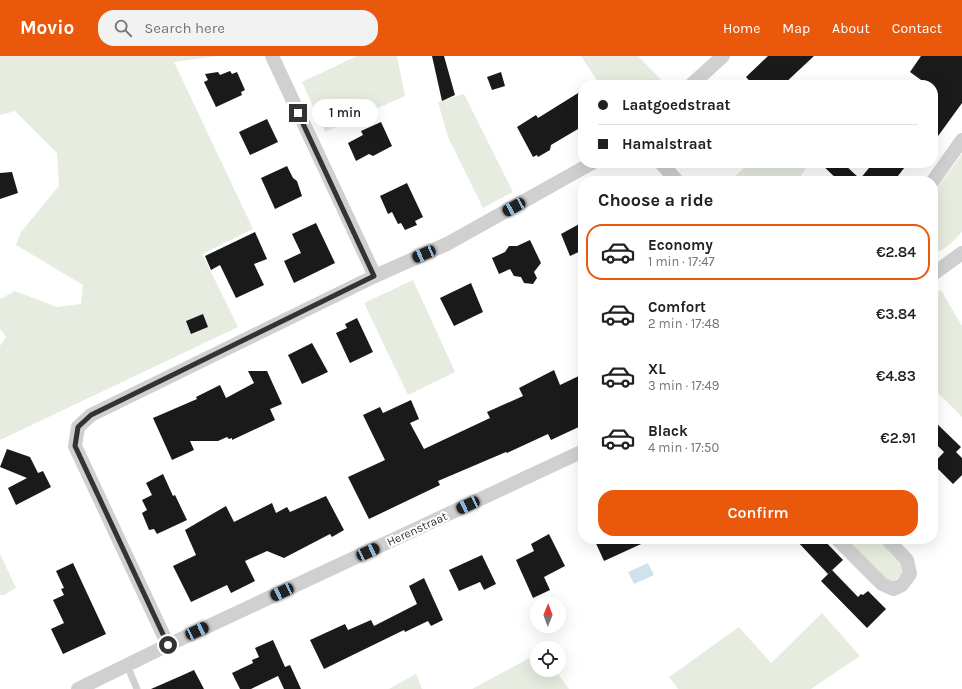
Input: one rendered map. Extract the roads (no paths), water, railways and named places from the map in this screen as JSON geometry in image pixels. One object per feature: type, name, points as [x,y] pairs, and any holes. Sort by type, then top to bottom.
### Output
[{"type":"street","points":[[272,56],[374,276]]},
{"type":"street","points":[[697,80],[723,56]]},
{"type":"street","points":[[937,176],[962,140]]},
{"type":"street","points":[[168,645],[75,446],[78,427],[91,415],[374,276],[448,244],[583,168]]},
{"type":"street","points":[[665,168],[673,176]]},
{"type":"street","points":[[938,268],[962,253]]},
{"type":"street","name":"Herenstraat","points":[[78,689],[168,645],[578,453]]},
{"type":"street","points":[[842,544],[882,584],[893,589],[902,585],[910,574],[907,560],[892,544]]},
{"type":"lane","points":[[127,665],[138,689]]},
{"type":"water","points":[[648,563],[654,575],[634,584],[628,572]]}]
